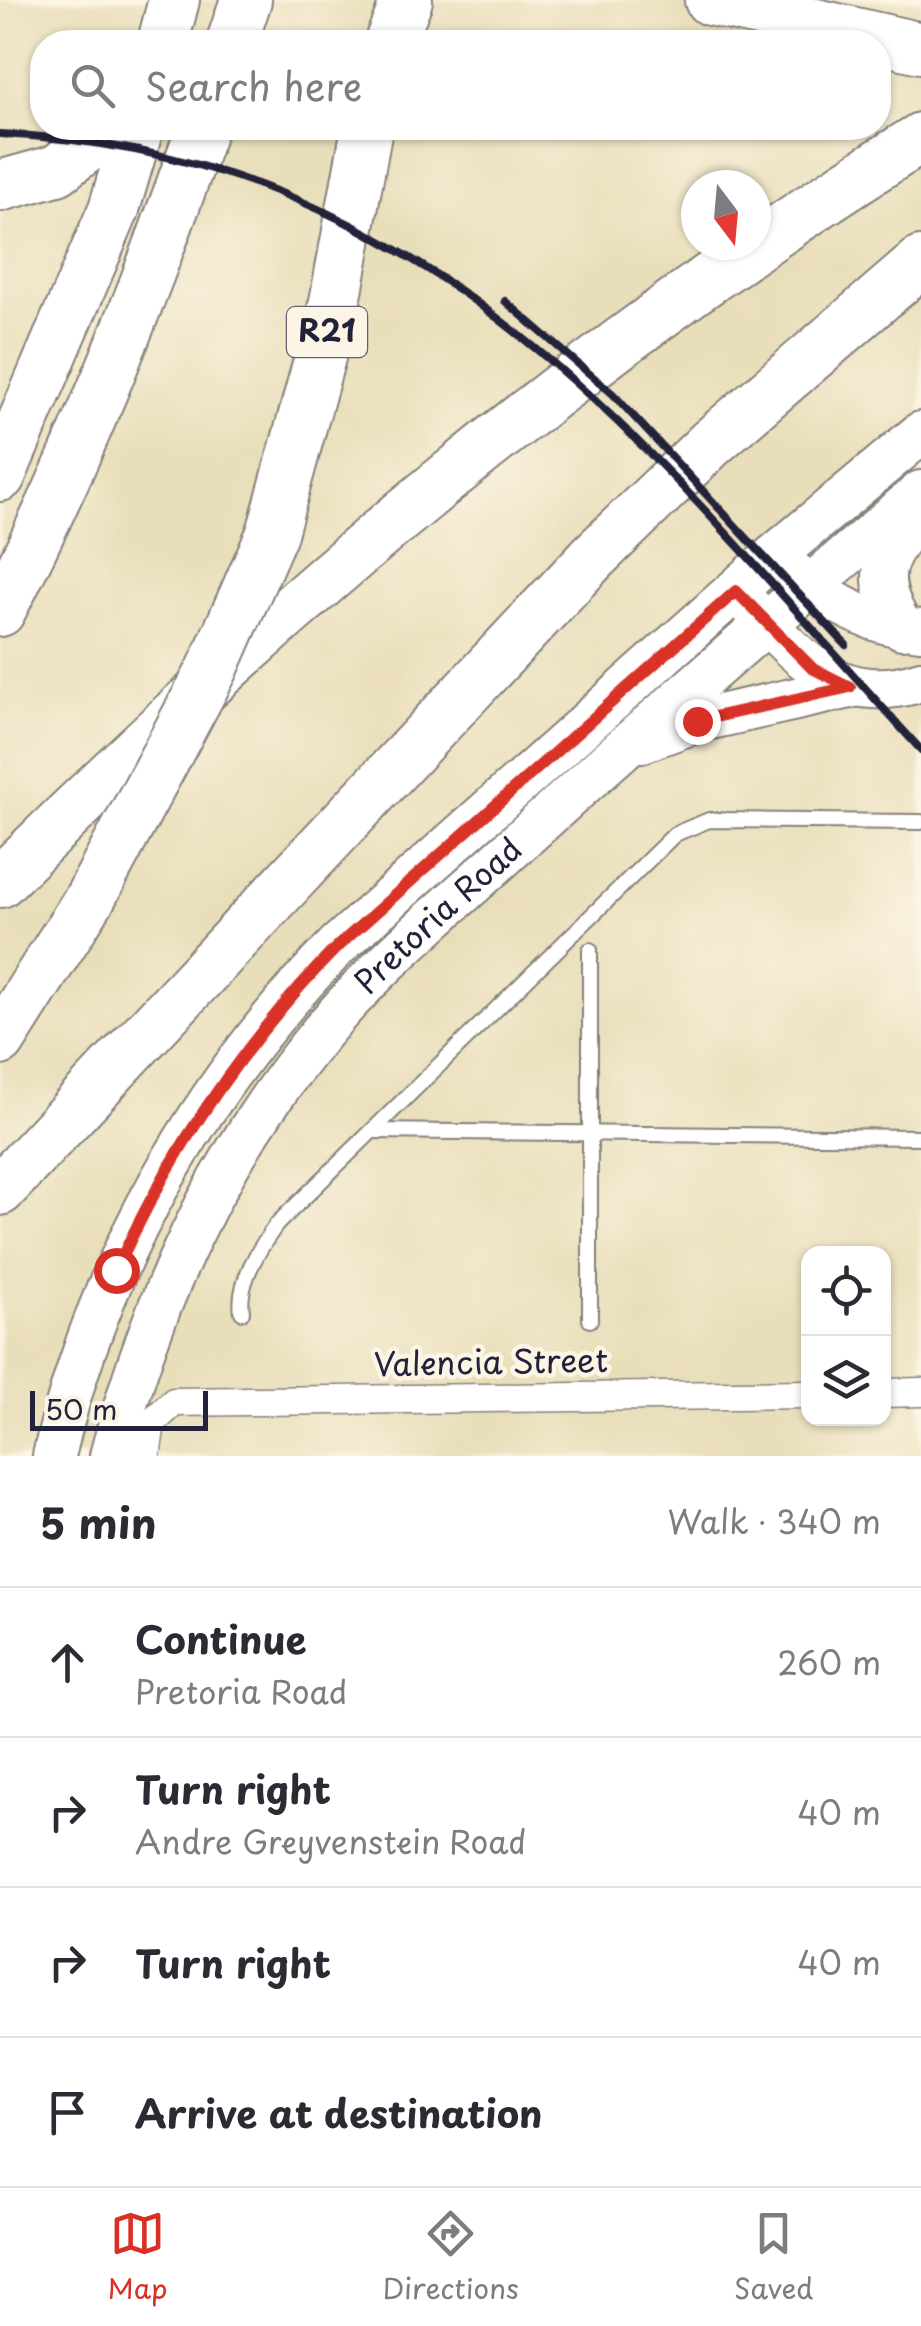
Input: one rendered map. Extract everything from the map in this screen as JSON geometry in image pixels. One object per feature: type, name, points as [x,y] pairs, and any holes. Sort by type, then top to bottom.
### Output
[{"type":"highway","points":[[165,30],[174,0]]},
{"type":"highway","points":[[236,30],[246,0]]},
{"type":"highway","points":[[710,0],[839,30]]},
{"type":"highway","points":[[891,41],[921,48]]},
{"type":"highway","points":[[0,882],[264,630],[430,488],[596,358],[844,186],[921,138]]},
{"type":"highway","points":[[0,186],[56,170],[96,140]]},
{"type":"highway","points":[[0,476],[114,209],[134,140]]},
{"type":"highway","points":[[0,612],[56,504],[132,322],[198,140]]},
{"type":"highway","name":"R21","points":[[0,1040],[90,898],[212,670],[272,533],[335,302],[364,140]]},
{"type":"highway","points":[[0,1190],[593,557],[710,443],[921,262]]},
{"type":"main road","name":"Pretoria Road","points":[[54,1456],[66,1404],[142,1214],[208,1101],[245,1048],[338,946],[776,554],[921,433]]},
{"type":"main road","name":"Pretoria Road","points":[[111,1456],[166,1286],[242,1142],[311,1044],[404,948],[618,751],[921,492]]},
{"type":"main road","points":[[912,629],[885,596],[882,572],[886,558],[921,511]]},
{"type":"main road","points":[[776,554],[838,606],[912,629]]},
{"type":"main road","points":[[736,591],[812,668],[850,687]]},
{"type":"main road","points":[[618,751],[697,721],[850,687],[880,689],[921,681]]},
{"type":"street","points":[[891,1393],[921,1392]]},
{"type":"street","name":"Valencia Street","points":[[146,1456],[151,1423],[174,1402],[801,1394]]},
{"type":"lane","points":[[242,1312],[242,1294],[270,1234],[686,827],[710,820],[921,822]]},
{"type":"lane","points":[[590,950],[590,1320]]},
{"type":"lane","points":[[372,1131],[921,1136]]},
{"type":"railway","points":[[0,134],[30,138]]},
{"type":"railway","points":[[46,140],[154,154],[291,197],[412,259],[523,338],[626,430],[724,531],[921,750]]},
{"type":"railway","points":[[505,301],[613,394],[846,645]]},
{"type":"route","points":[[116,1270],[142,1214],[208,1101],[285,999],[338,946],[736,591],[812,668],[850,687],[697,721]]}]
